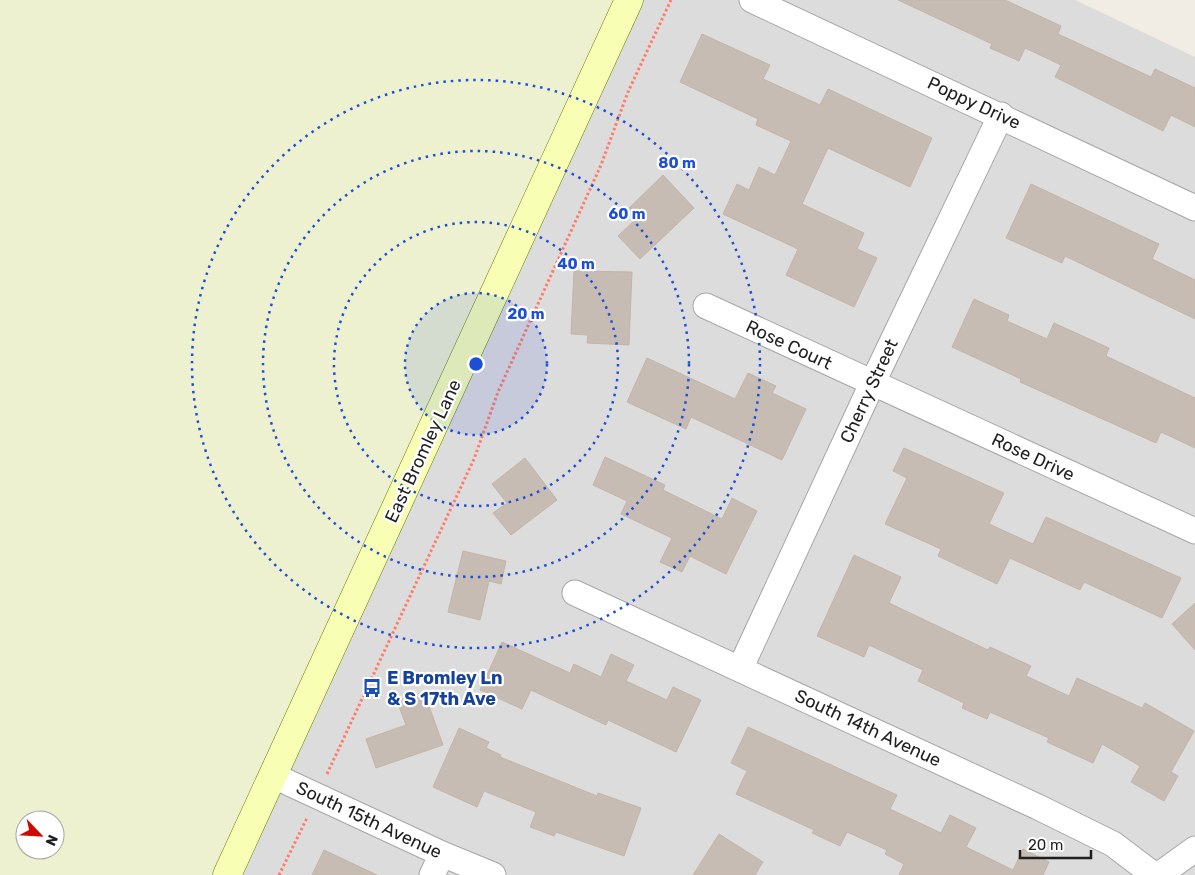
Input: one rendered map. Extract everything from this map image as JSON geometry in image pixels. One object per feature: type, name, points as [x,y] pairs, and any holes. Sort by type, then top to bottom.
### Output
[{"type":"main road","name":"East Bromley Lane","points":[[227,875],[629,0]]},
{"type":"street","name":"Poppy Drive","points":[[752,0],[1002,115],[1195,208]]},
{"type":"street","name":"Cherry Street","points":[[740,669],[872,384],[1002,115]]},
{"type":"street","name":"Rose Court","points":[[706,306],[872,384]]},
{"type":"street","name":"Rose Drive","points":[[872,384],[1195,531]]},
{"type":"street","name":"South 14th Avenue","points":[[575,593],[1097,836],[1132,856],[1154,875]]},
{"type":"street","name":"South 15th Avenue","points":[[274,776],[317,796],[437,865],[493,875]]},
{"type":"street","points":[[1159,875],[1195,849]]},
{"type":"path","points":[[279,875],[474,459],[498,392],[601,165],[628,92],[671,0]]},
{"type":"shaded area","points":[[629,0],[1075,0],[1195,57],[1195,875],[227,875]]},
{"type":"green space","points":[[0,0],[629,0],[227,875],[0,875]]},
{"type":"building","points":[[898,0],[1005,0],[1061,26],[1058,34],[1151,77],[1155,69],[1195,88],[1195,127],[1171,115],[1163,131],[1055,77],[1061,65],[1025,48],[1019,61],[990,48],[992,44]]},
{"type":"building","points":[[702,34],[770,65],[763,79],[820,105],[828,89],[932,138],[910,187],[828,148],[802,204],[864,233],[857,249],[877,258],[854,307],[786,275],[798,249],[723,214],[737,184],[749,190],[759,167],[775,175],[791,141],[756,125],[758,119],[680,82]]},
{"type":"building","points":[[663,175],[694,208],[640,259],[618,236],[634,221],[625,212]]},
{"type":"building","points":[[1031,184],[1159,244],[1152,259],[1195,280],[1195,319],[1065,256],[1062,263],[1006,238]]},
{"type":"building","points":[[574,271],[632,272],[629,345],[587,343],[588,335],[571,334]]},
{"type":"building","points":[[974,299],[1009,315],[1007,321],[1047,339],[1054,323],[1109,348],[1106,356],[1195,398],[1195,448],[1161,432],[1156,443],[1020,382],[1021,379],[952,347]]},
{"type":"building","points":[[647,358],[735,399],[748,373],[776,386],[772,393],[806,409],[782,460],[691,417],[686,429],[627,402]]},
{"type":"building","points":[[904,448],[1004,493],[989,524],[1033,544],[1046,517],[1181,578],[1162,618],[1084,582],[1080,590],[1010,558],[997,584],[938,556],[941,549],[885,524],[907,478],[893,471]]},
{"type":"building","points":[[605,457],[665,485],[663,490],[722,519],[732,498],[757,511],[726,574],[690,556],[682,572],[660,562],[672,538],[621,514],[627,501],[593,485]]},
{"type":"building","points":[[525,458],[557,500],[511,535],[493,513],[507,503],[492,484]]},
{"type":"building","points":[[463,551],[506,561],[501,584],[489,581],[480,620],[448,612]]},
{"type":"building","points":[[854,555],[901,577],[889,603],[988,650],[990,647],[1031,666],[1026,676],[1069,696],[1077,678],[1142,708],[1145,703],[1194,731],[1171,772],[1178,776],[1164,801],[1131,782],[1140,766],[1102,744],[1093,763],[1047,742],[1049,738],[990,712],[987,719],[962,708],[964,703],[918,681],[923,670],[869,645],[864,657],[817,636]]},
{"type":"building","points":[[1195,603],[1195,650],[1172,624]]},
{"type":"building","points":[[502,642],[570,673],[574,664],[601,677],[611,654],[634,665],[626,681],[667,700],[673,687],[701,700],[676,752],[608,720],[606,725],[531,690],[522,709],[480,690]]},
{"type":"building","points":[[424,692],[443,745],[376,768],[366,739],[406,725],[397,701]]},
{"type":"building","points":[[748,727],[897,795],[890,809],[941,833],[950,815],[976,828],[966,847],[1013,870],[1023,849],[1049,862],[1043,875],[899,875],[904,864],[885,854],[887,850],[847,832],[840,846],[812,833],[814,830],[736,794],[747,771],[731,763]]},
{"type":"building","points":[[459,728],[489,742],[486,748],[501,755],[500,757],[597,796],[598,793],[641,808],[624,856],[556,832],[554,836],[530,827],[536,812],[484,791],[477,807],[433,787]]},
{"type":"building","points":[[719,834],[763,862],[755,875],[693,875]]},
{"type":"building","points":[[324,850],[377,875],[312,875]]},
{"type":"place","name":"E Bromley Ln & S 17th Ave","points":[[372,688]]}]
